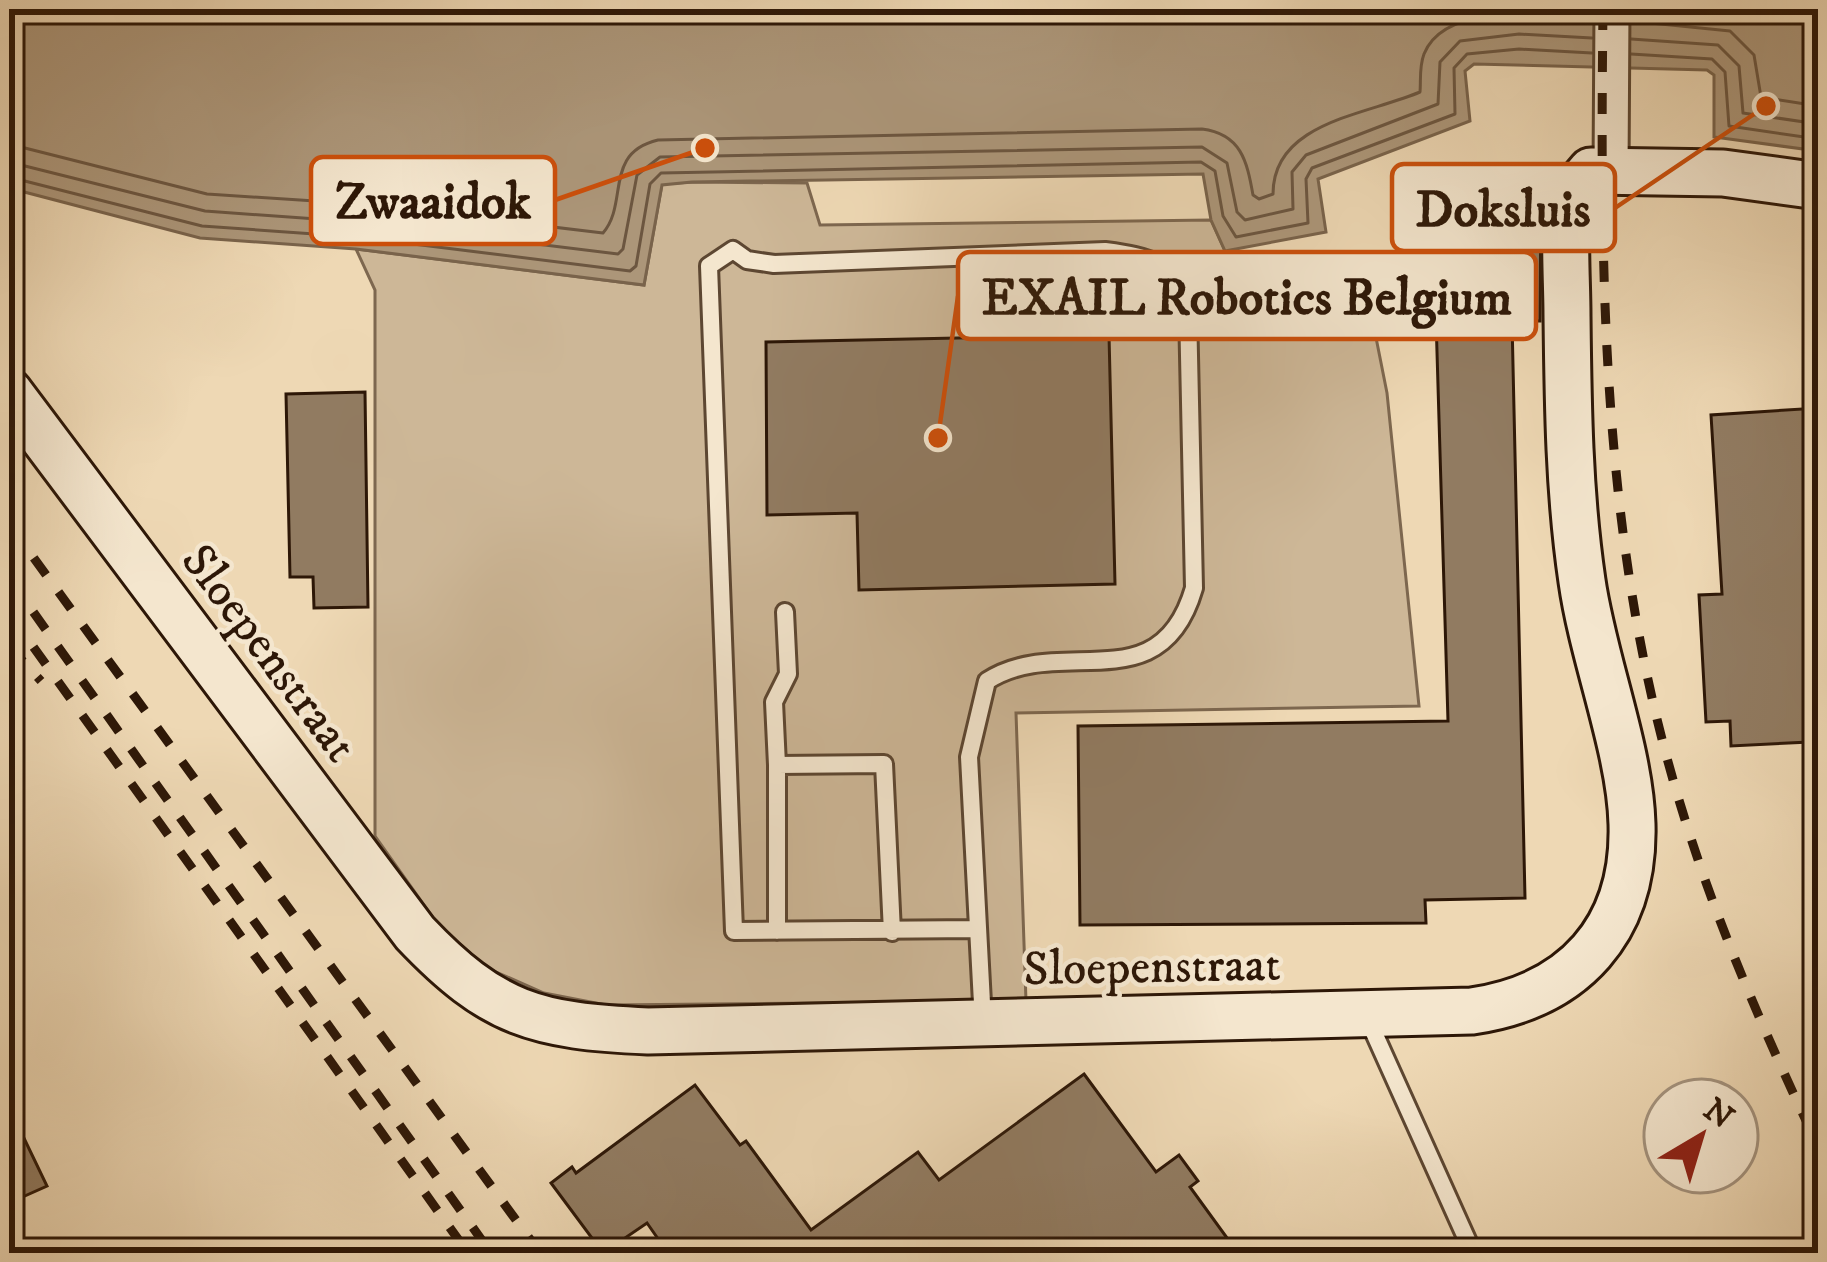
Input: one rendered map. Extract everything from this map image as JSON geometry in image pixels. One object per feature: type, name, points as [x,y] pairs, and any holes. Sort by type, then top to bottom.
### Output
[{"type":"street","points":[[1612,9],[1611,171],[1724,173],[1818,186]]},
{"type":"street","name":"Sloepenstraat","points":[[9,392],[415,933],[454,974],[492,1001],[538,1019],[626,1030],[1366,1015],[1518,1004],[1558,984],[1589,956],[1626,883],[1632,821],[1586,604],[1568,444],[1568,197],[1591,171],[1611,171]]},
{"type":"lane","points":[[978,929],[734,931],[709,266],[733,250],[747,260],[773,264],[1105,251],[1145,256],[1180,280],[1188,309],[1194,588],[1184,621],[1154,651],[1102,662],[1012,664],[987,680],[969,757],[978,929],[982,1023]]},
{"type":"lane","points":[[778,932],[774,701],[788,674],[785,612]]},
{"type":"lane","points":[[777,765],[884,764],[892,932]]},
{"type":"lane","points":[[1366,1015],[1473,1253]]},
{"type":"shaded area","points":[[807,183],[820,225],[1211,220],[1225,251],[1223,284],[1359,252],[1387,393],[1419,706],[1016,713],[1026,1001],[606,1005],[544,993],[487,968],[439,926],[375,836],[375,290],[356,249],[644,285],[662,184]]},
{"type":"water","points":[[9,9],[1818,9],[1818,151],[1714,137],[1714,75],[1707,70],[1474,64],[1465,71],[1470,121],[1318,179],[1326,232],[1225,251],[1211,220],[1203,174],[692,182],[662,185],[644,285],[356,249],[200,238],[9,188]]},
{"type":"building","points":[[1541,193],[1540,321],[1512,321],[1525,898],[1425,900],[1426,923],[1080,925],[1078,726],[1448,721],[1435,285],[1415,285],[1413,196]]},
{"type":"building","points":[[1109,335],[1115,584],[859,590],[857,513],[767,515],[766,342]]},
{"type":"building","points":[[365,392],[368,607],[314,608],[313,577],[290,577],[286,394]]},
{"type":"building","points":[[1818,408],[1818,715],[1808,716],[1809,742],[1731,746],[1730,721],[1706,722],[1699,595],[1722,594],[1711,415]]},
{"type":"building","points":[[1084,1074],[1156,1172],[1179,1155],[1198,1181],[1190,1187],[1238,1253],[668,1253],[647,1223],[603,1253],[551,1183],[572,1167],[576,1173],[695,1085],[740,1145],[746,1141],[811,1230],[918,1152],[939,1180]]},
{"type":"building","points":[[9,1107],[47,1186],[9,1203]]},
{"type":"railway","points":[[1603,9],[1605,302],[1610,399],[1632,593],[1674,783],[1704,876],[1757,1013],[1818,1146]]},
{"type":"railway","points":[[9,524],[540,1253]]},
{"type":"railway","points":[[9,578],[491,1253]]},
{"type":"railway","points":[[9,613],[468,1253]]},
{"type":"railway","points":[[9,646],[41,681]]},
{"type":"place","name":"Doksluis","points":[[1766,106]]},
{"type":"place","name":"Zwaaidok","points":[[705,148]]},
{"type":"place","name":"EXAIL Robotics Belgium","points":[[938,438]]}]
